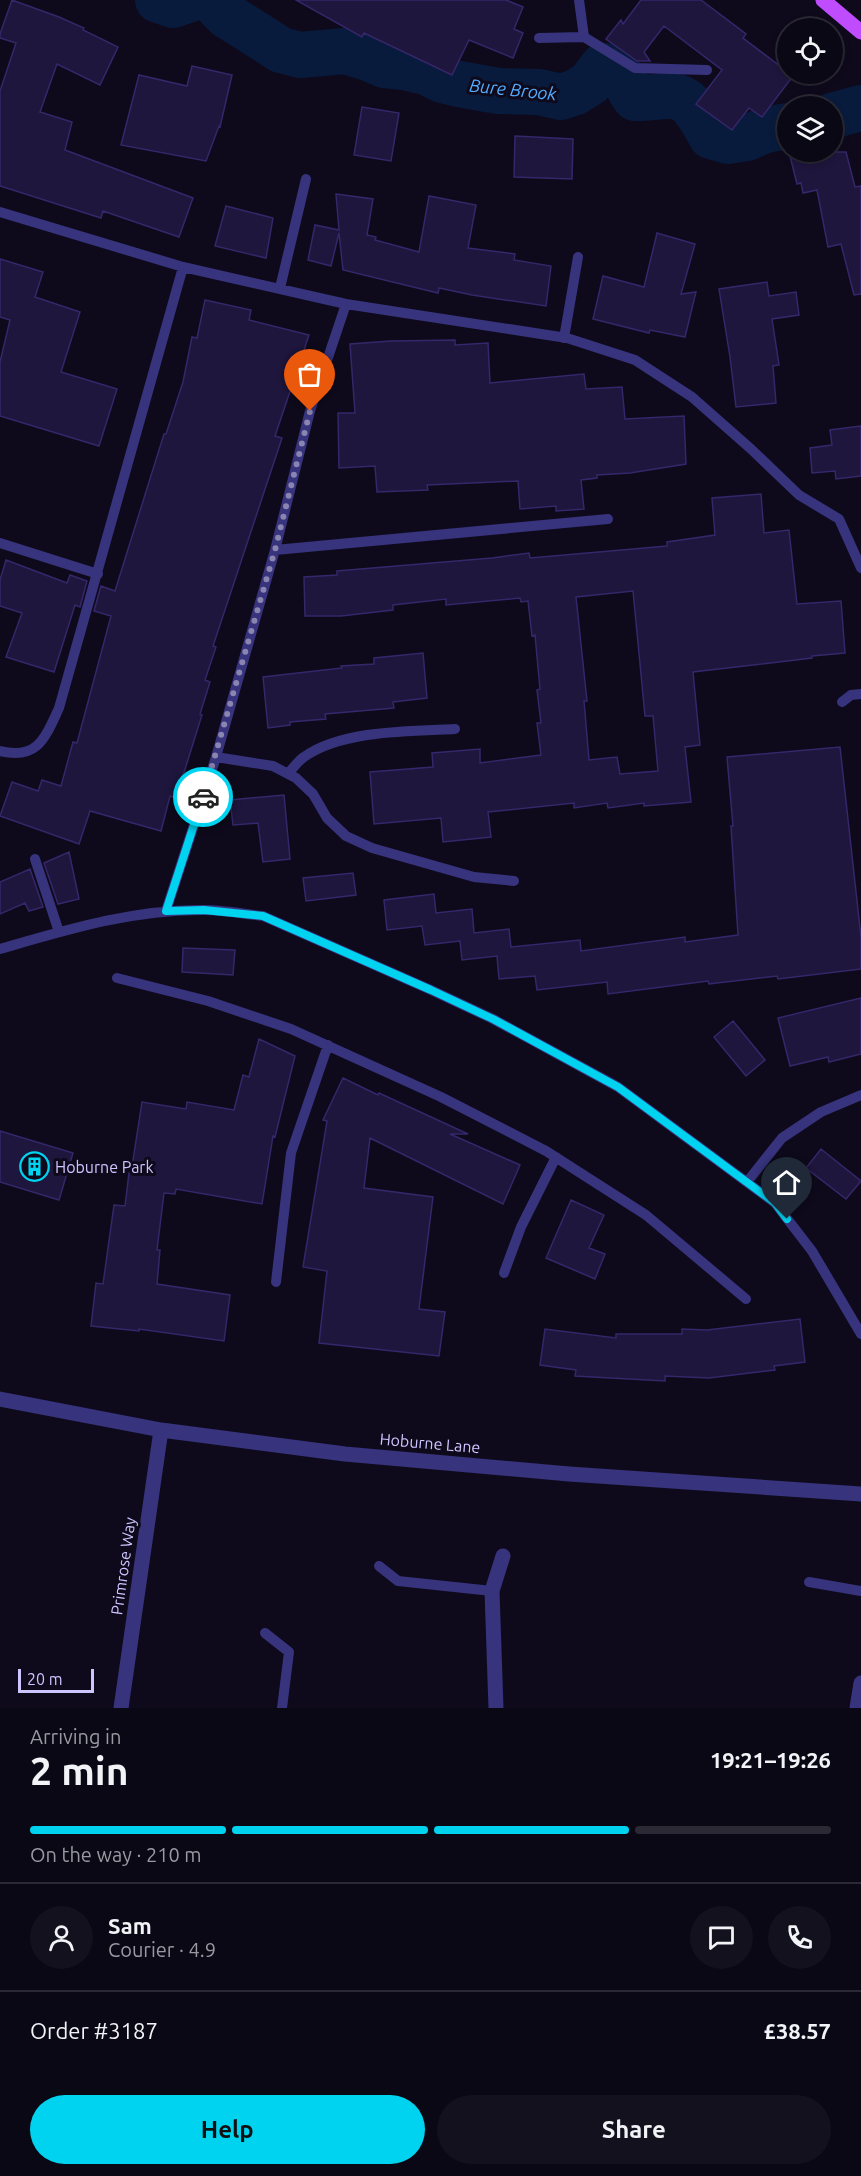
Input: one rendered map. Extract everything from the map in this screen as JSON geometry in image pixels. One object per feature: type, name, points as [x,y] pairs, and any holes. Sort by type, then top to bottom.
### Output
[{"type":"main road","points":[[823,0],[861,32]]},
{"type":"main road","points":[[847,21],[861,40]]},
{"type":"street","name":"Hoburne Lane","points":[[0,1398],[161,1430],[345,1454],[580,1475],[861,1494]]},
{"type":"street","name":"Primrose Way","points":[[121,1708],[161,1430]]},
{"type":"street","points":[[496,1708],[492,1591],[503,1556]]},
{"type":"street","points":[[857,1708],[861,1683]]},
{"type":"lane","points":[[579,0],[584,37]]},
{"type":"lane","points":[[539,38],[584,37],[635,68],[707,70]]},
{"type":"lane","points":[[280,288],[306,179]]},
{"type":"lane","points":[[0,212],[183,267],[346,304],[564,338],[635,360],[692,397],[799,495],[839,519],[861,568]]},
{"type":"lane","points":[[564,338],[578,257]]},
{"type":"lane","points":[[0,750],[14,754],[32,750],[45,738],[59,708],[183,267]]},
{"type":"lane","points":[[166,911],[216,757],[275,550],[310,411],[346,304]]},
{"type":"lane","points":[[275,550],[608,519]]},
{"type":"lane","points":[[0,543],[98,574]]},
{"type":"lane","points":[[842,702],[851,695],[861,694]]},
{"type":"lane","points":[[288,774],[304,757],[344,741],[370,734],[454,729]]},
{"type":"lane","points":[[216,757],[273,766],[288,774],[313,794],[327,818],[345,836],[372,848],[474,877],[514,881]]},
{"type":"lane","points":[[35,859],[59,932]]},
{"type":"lane","points":[[0,949],[59,932],[132,916],[166,911],[204,910],[263,916],[431,990],[493,1019],[618,1087],[775,1203],[812,1251],[861,1334]]},
{"type":"lane","points":[[117,978],[208,1001],[291,1029],[414,1083],[556,1157],[646,1215],[746,1299]]},
{"type":"lane","points":[[276,1282],[291,1153],[328,1045]]},
{"type":"lane","points":[[747,1182],[782,1138],[821,1112],[861,1095]]},
{"type":"lane","points":[[504,1273],[521,1227],[556,1157]]},
{"type":"lane","points":[[379,1566],[398,1581],[492,1591]]},
{"type":"lane","points":[[808,1582],[861,1591]]},
{"type":"lane","points":[[265,1633],[289,1652],[282,1708]]},
{"type":"building","points":[[12,0],[84,28],[83,30],[118,47],[100,85],[57,64],[40,112],[72,122],[65,150],[193,198],[179,237],[103,211],[101,218],[0,186],[0,91],[16,43],[0,38],[0,34]]},
{"type":"building","points":[[296,0],[506,0],[523,7],[514,29],[523,33],[513,58],[469,40],[452,75],[364,33],[362,37]]},
{"type":"building","points":[[641,0],[701,0],[746,34],[743,38],[777,64],[777,84],[787,84],[762,117],[749,108],[732,130],[696,104],[722,70],[664,26],[644,52],[650,61],[637,61],[606,39],[621,20],[623,24]]},
{"type":"building","points":[[192,66],[232,75],[220,127],[206,161],[121,145],[139,75],[187,86]]},
{"type":"building","points":[[362,107],[399,113],[391,161],[354,155]]},
{"type":"building","points":[[515,136],[573,139],[572,179],[514,177]]},
{"type":"building","points":[[843,152],[846,152],[855,187],[861,186],[861,294],[854,295],[841,244],[828,247],[817,190],[803,193],[801,183],[797,184],[792,162],[843,162]]},
{"type":"building","points":[[336,194],[373,199],[367,235],[376,237],[375,240],[419,252],[429,196],[476,205],[468,248],[515,254],[514,260],[551,266],[546,306],[439,288],[438,293],[343,270],[339,233],[331,266],[308,260],[315,225],[339,230]]},
{"type":"building","points":[[226,206],[273,218],[266,258],[215,246]]},
{"type":"building","points":[[657,233],[695,244],[681,294],[696,292],[685,337],[650,330],[649,333],[593,319],[603,276],[644,287]]},
{"type":"building","points":[[0,259],[43,272],[35,297],[80,312],[61,372],[117,389],[99,446],[0,416],[0,362],[10,320],[0,317]]},
{"type":"building","points":[[767,282],[769,296],[796,292],[799,315],[772,319],[779,365],[773,366],[776,403],[736,407],[719,289]]},
{"type":"building","points":[[205,300],[251,310],[249,320],[309,335],[275,436],[282,438],[213,646],[216,647],[205,680],[210,682],[200,714],[202,715],[176,798],[170,796],[161,831],[90,811],[79,844],[0,816],[12,782],[38,791],[42,780],[61,786],[73,742],[77,743],[111,616],[94,611],[101,586],[115,591],[164,434],[166,434],[183,382],[192,337],[197,338]]},
{"type":"building","points":[[455,340],[455,345],[488,343],[490,383],[584,374],[586,389],[622,387],[625,419],[684,416],[686,464],[630,473],[597,475],[597,478],[581,480],[584,509],[556,511],[556,506],[520,509],[518,481],[427,485],[428,490],[377,492],[375,466],[339,468],[338,413],[355,413],[350,344]]},
{"type":"building","points":[[861,426],[861,476],[836,479],[835,471],[812,473],[810,448],[832,445],[830,430]]},
{"type":"building","points":[[761,494],[764,533],[789,530],[797,604],[841,601],[845,653],[693,672],[700,745],[685,747],[691,802],[644,806],[644,803],[608,808],[607,803],[574,808],[574,803],[488,812],[491,837],[443,842],[441,818],[374,824],[370,772],[433,767],[432,753],[480,749],[480,763],[541,755],[537,723],[541,723],[537,690],[540,689],[535,635],[532,636],[528,601],[521,602],[520,598],[446,605],[446,599],[393,605],[393,610],[341,616],[305,616],[304,577],[337,575],[337,571],[529,553],[530,558],[667,546],[667,542],[715,535],[712,498]],"holes":[[[633,591],[645,716],[653,716],[658,771],[620,774],[617,757],[589,760],[584,701],[587,701],[576,597]]]},
{"type":"building","points":[[6,560],[67,583],[70,575],[87,581],[80,607],[75,605],[54,672],[6,657],[22,613],[0,606],[0,580]]},
{"type":"building","points":[[423,653],[427,698],[393,702],[394,708],[325,714],[326,719],[290,722],[290,725],[268,728],[263,677],[342,668],[341,666],[374,664],[374,658]]},
{"type":"building","points":[[840,747],[861,937],[861,969],[778,979],[777,976],[709,984],[708,981],[608,994],[607,982],[537,990],[535,976],[499,979],[497,956],[462,960],[460,941],[425,945],[422,926],[387,930],[384,900],[434,894],[436,913],[472,909],[474,933],[509,929],[511,947],[580,940],[581,951],[685,937],[685,942],[738,935],[727,757]]},
{"type":"building","points":[[284,795],[290,859],[263,862],[258,823],[233,825],[230,800]]},
{"type":"building","points":[[69,852],[79,899],[58,904],[44,863]]},
{"type":"building","points":[[30,869],[43,907],[29,911],[25,903],[0,914],[0,882]]},
{"type":"building","points":[[353,873],[356,895],[306,901],[303,878]]},
{"type":"building","points":[[183,948],[235,950],[233,975],[182,972]]},
{"type":"building","points":[[861,998],[861,1054],[829,1062],[828,1057],[790,1066],[778,1018]]},
{"type":"building","points":[[733,1021],[765,1060],[746,1076],[714,1037]]},
{"type":"building","points":[[259,1039],[295,1056],[275,1137],[273,1136],[262,1204],[176,1189],[175,1194],[164,1193],[157,1250],[160,1250],[157,1284],[230,1295],[224,1341],[139,1329],[139,1331],[91,1326],[96,1283],[103,1284],[114,1205],[125,1206],[142,1102],[186,1109],[187,1102],[234,1110],[243,1075],[249,1077]]},
{"type":"building","points":[[343,1078],[468,1134],[450,1134],[520,1165],[503,1204],[370,1138],[364,1188],[433,1197],[419,1309],[445,1312],[439,1356],[319,1343],[327,1271],[303,1267],[327,1121],[323,1120]]},
{"type":"building","name":"Hoburne Park","points":[[0,1131],[73,1153],[59,1200],[0,1182]]},
{"type":"building","points":[[821,1149],[861,1181],[846,1199],[806,1168]]},
{"type":"building","points":[[571,1200],[604,1215],[589,1248],[605,1254],[595,1279],[546,1258]]},
{"type":"building","points":[[800,1319],[805,1362],[774,1366],[775,1370],[709,1378],[665,1376],[665,1381],[575,1376],[576,1370],[540,1365],[545,1329],[616,1338],[616,1334],[682,1334],[682,1329],[707,1330]]},
{"type":"waterway","name":"Bure Brook","points":[[158,0],[173,5],[188,0]]},
{"type":"waterway","name":"Bure Brook","points":[[212,0],[226,15],[281,50],[300,55],[345,51],[384,65],[426,72],[442,80],[459,84],[498,91],[539,92],[561,97],[576,92],[590,83],[603,66],[619,73],[635,98],[669,96],[678,97],[689,103],[698,113],[711,136],[728,141],[747,138],[765,130],[777,128]]},
{"type":"waterway","name":"Bure Brook","points":[[843,113],[861,108]]},
{"type":"way so far","points":[[203,797],[275,550],[310,411]]},
{"type":"place","name":"Hoburne Park","points":[[34,1167]]},
{"type":"route","points":[[203,797],[166,911],[204,910],[263,916],[493,1019],[618,1087],[775,1203],[787,1219]]}]
